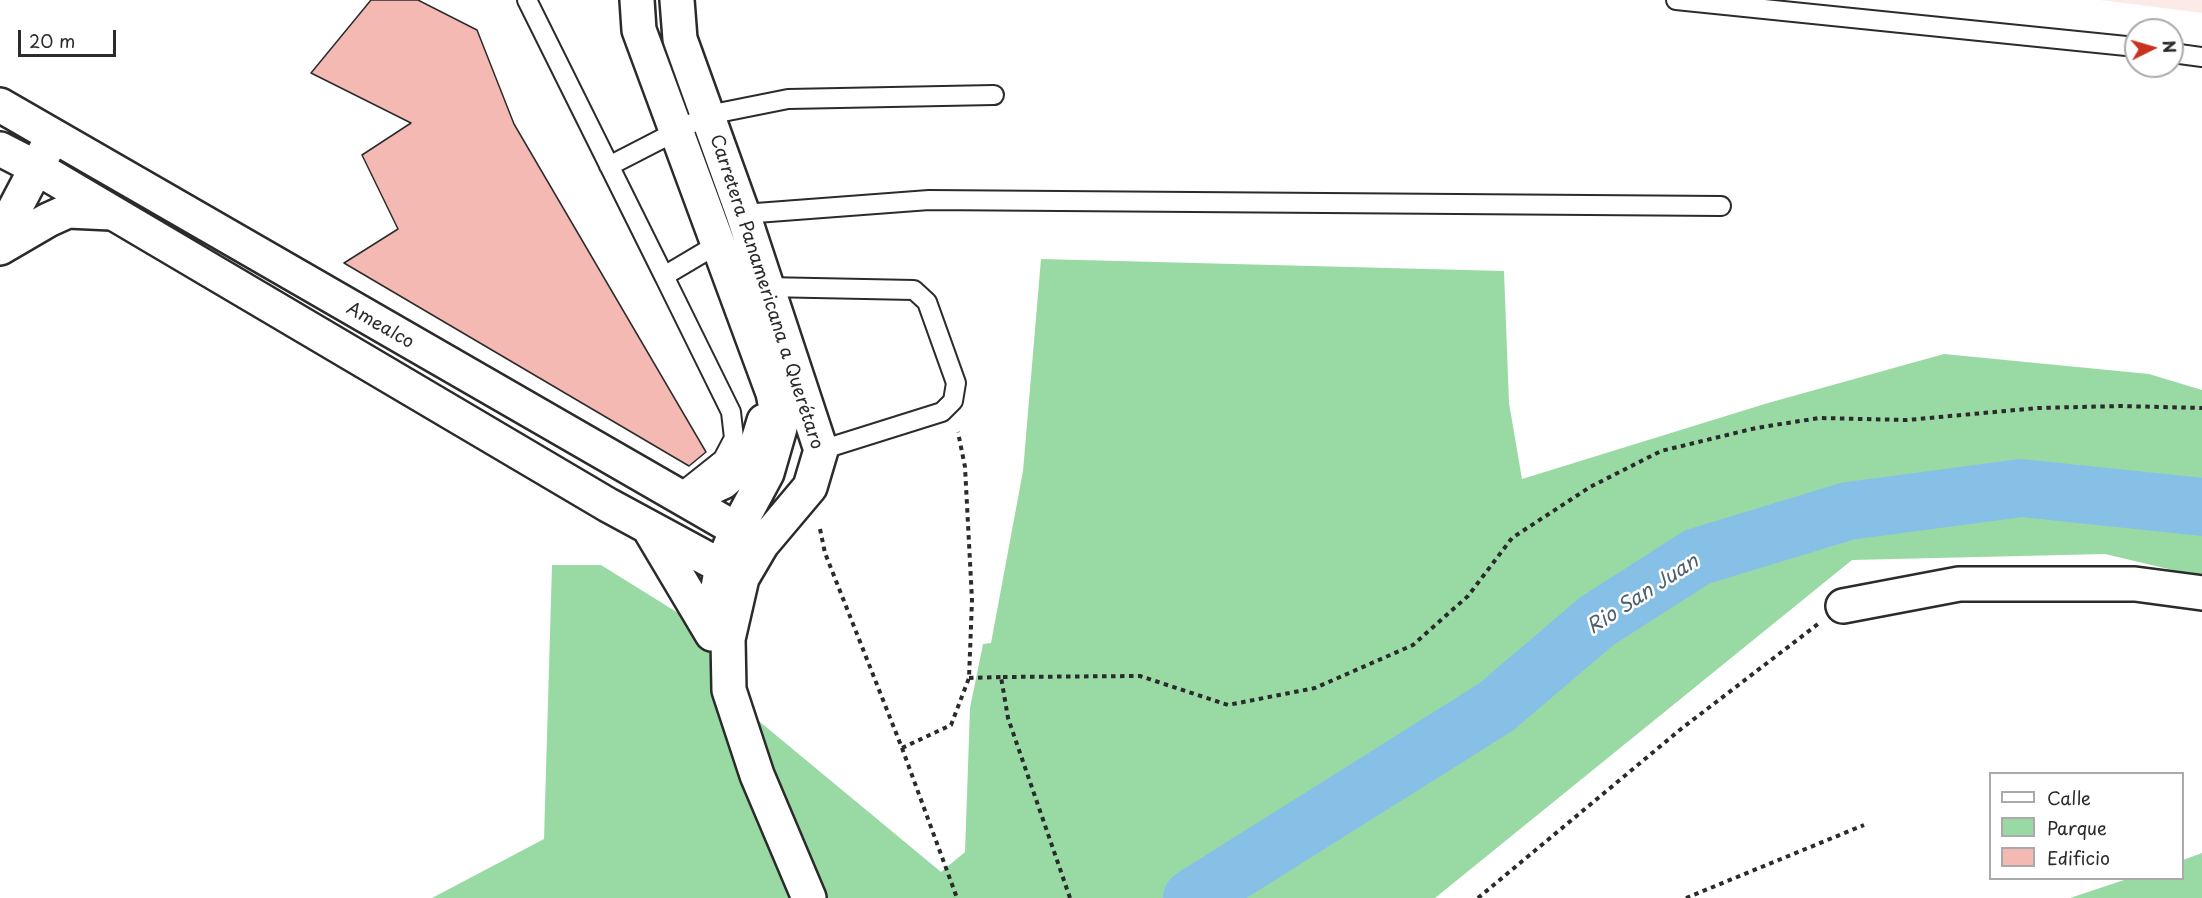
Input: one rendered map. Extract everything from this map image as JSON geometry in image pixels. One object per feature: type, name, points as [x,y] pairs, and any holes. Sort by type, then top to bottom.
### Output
[{"type":"main road","name":"Carretera Panamericana a Querétaro","points":[[637,0],[639,30],[773,393],[780,428],[767,473],[766,529]]},
{"type":"main road","name":"Carretera Panamericana a Querétaro","points":[[677,0],[680,39],[743,214],[765,287],[821,450],[810,487],[766,529],[732,572],[713,605],[711,679],[751,780]]},
{"type":"main road","name":"Amealco","points":[[0,105],[614,461],[682,497],[766,529]]},
{"type":"main road","points":[[0,237],[53,136]]},
{"type":"main road","points":[[0,149],[37,168],[648,526],[732,572]]},
{"type":"main road","points":[[0,248],[68,211],[111,213]]},
{"type":"main road","points":[[682,497],[723,482],[754,454],[773,393]]},
{"type":"main road","points":[[648,526],[712,634]]},
{"type":"main road","name":"Carretera Panamericana a Querétaro","points":[[732,572],[728,639],[729,690],[751,780]]},
{"type":"main road","points":[[1843,606],[1959,584],[2135,584],[2202,593]]},
{"type":"main road","points":[[751,780],[790,898]]},
{"type":"main road","points":[[751,780],[809,898]]},
{"type":"lane","points":[[528,0],[731,412],[734,438],[723,459],[682,497]]},
{"type":"lane","points":[[1676,0],[2124,46]]},
{"type":"lane","points":[[2184,55],[2202,57]]},
{"type":"lane","points":[[609,166],[708,115],[788,99],[994,95]]},
{"type":"lane","points":[[743,214],[929,200],[1721,206]]},
{"type":"lane","points":[[663,276],[718,244]]},
{"type":"lane","points":[[765,287],[914,290],[927,302],[956,383],[953,401],[942,412],[821,450]]},
{"type":"path","points":[[902,747],[951,725],[969,678],[972,600],[965,467],[953,401]]},
{"type":"path","points":[[969,678],[1140,676],[1228,705],[1315,688],[1413,645],[1467,596],[1512,538],[1590,487],[1661,451],[1756,428],[1819,418],[1907,420],[2038,408],[2121,406],[2202,408]]},
{"type":"path","points":[[810,487],[825,553],[914,777],[957,898]]},
{"type":"path","points":[[1478,898],[1681,729],[1843,606]]},
{"type":"path","points":[[1001,677],[1008,718],[1070,898]]},
{"type":"path","points":[[1686,898],[1864,825]]},
{"type":"shaded area","points":[[2100,0],[2202,0],[2202,13]]},
{"type":"green space","points":[[1041,259],[1504,271],[1509,403],[1522,479],[1768,403],[1944,354],[2149,374],[2202,390],[2202,577],[2105,554],[1852,560],[1435,898],[432,898],[544,839],[552,565],[601,565],[683,616],[754,717],[941,872],[965,852],[970,708],[983,644],[991,643],[1023,471]]},
{"type":"green space","points":[[2202,853],[2202,898],[2070,898],[2124,880],[2184,880],[2184,860]]},
{"type":"building","points":[[371,0],[418,0],[477,30],[514,124],[706,452],[689,466],[344,263],[398,229],[362,155],[411,123],[311,73]]},
{"type":"waterway","name":"Rio San Juan","points":[[1192,898],[1496,707],[1597,621],[1697,557],[1848,511],[2021,488],[2202,507]]}]
